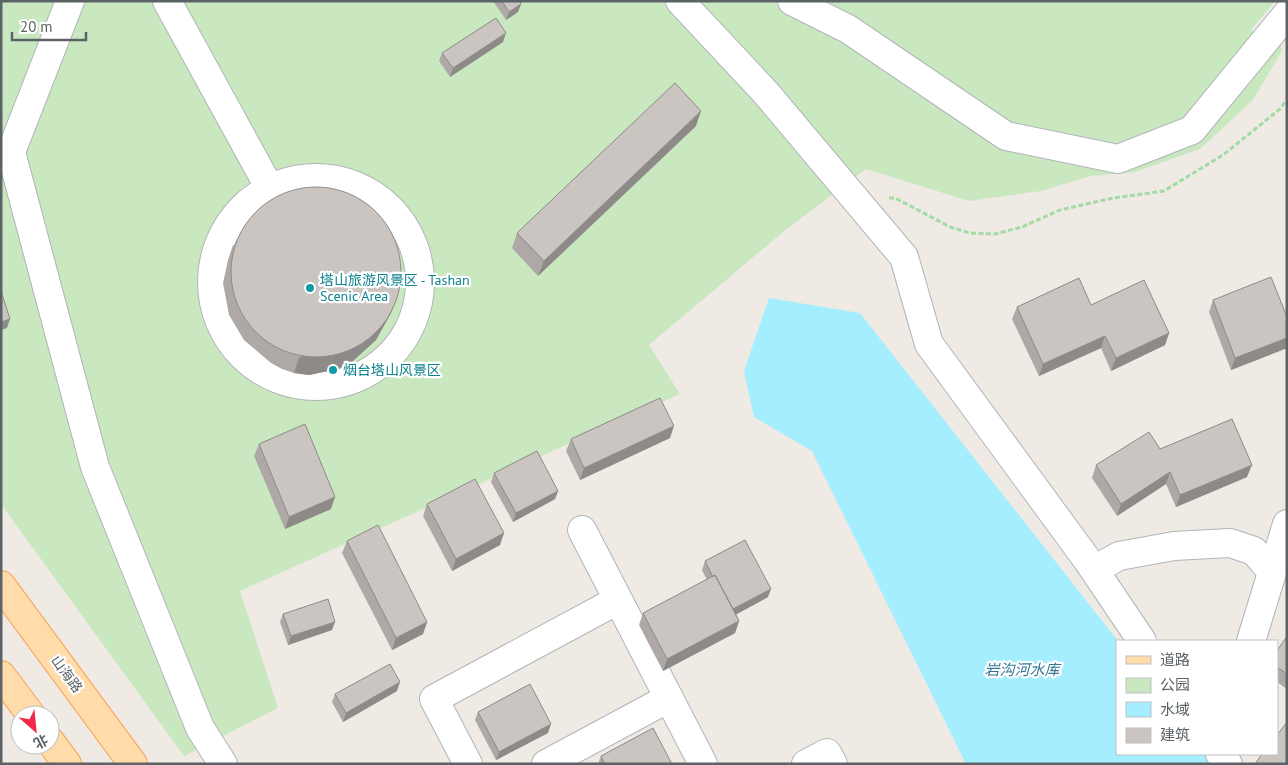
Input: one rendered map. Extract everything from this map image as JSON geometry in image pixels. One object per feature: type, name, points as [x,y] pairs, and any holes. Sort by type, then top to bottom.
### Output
[{"type":"main road","name":"山海路","points":[[1,585],[133,764]]},
{"type":"main road","points":[[1,675],[24,705]]},
{"type":"street","points":[[70,1],[11,152],[95,467],[200,728],[222,764]]},
{"type":"street","points":[[167,1],[270,190]]},
{"type":"street","points":[[680,1],[766,93],[904,257],[928,344],[1094,570],[1141,640]]},
{"type":"street","points":[[792,1],[848,29],[1006,136],[1118,159],[1192,130],[1287,14]]},
{"type":"street","points":[[314,178],[349,183],[376,195],[395,214],[418,252],[422,272],[422,294],[415,314],[396,346],[369,371],[351,381],[314,388],[296,386],[282,381],[269,374],[236,346],[224,329],[218,316],[210,276],[216,249],[224,232],[237,214],[270,190],[314,178]]},
{"type":"street","points":[[1251,640],[1287,524]]},
{"type":"street","points":[[582,530],[703,764]]},
{"type":"street","points":[[1094,570],[1119,556],[1174,546],[1230,543],[1254,551],[1272,572]]},
{"type":"street","points":[[468,764],[434,700],[618,600]]},
{"type":"street","points":[[546,764],[669,698]]},
{"type":"street","points":[[806,764],[827,753],[833,764]]},
{"type":"path","points":[[895,198],[950,227],[970,233],[995,234],[1022,227],[1060,210],[1113,198],[1164,191],[1223,156],[1280,109],[1287,99]]},
{"type":"green space","name":"烟台塔山风景区","points":[[1,1],[1275,1],[1251,30],[1283,49],[1253,100],[1200,149],[1135,172],[1091,176],[1041,191],[969,201],[866,169],[783,232],[649,345],[680,394],[240,591],[278,708],[184,756],[1,504]]},
{"type":"water","name":"岩沟河水库","points":[[769,298],[860,313],[1117,640],[1116,755],[1206,755],[1211,764],[966,764],[812,451],[754,417],[744,371]]},
{"type":"building","points":[[502,1],[520,1],[521,4],[509,12]]},
{"type":"building","points":[[496,18],[506,33],[453,68],[442,53]]},
{"type":"building","points":[[675,83],[701,111],[544,261],[517,233]]},
{"type":"building","name":"塔山旅游风景区 - Tashan Scenic Area","points":[[308,187],[324,187],[349,193],[370,206],[382,218],[395,239],[401,272],[395,305],[382,326],[370,338],[349,351],[324,357],[308,357],[283,351],[262,338],[250,326],[237,305],[231,280],[231,264],[237,239],[250,218],[262,206],[283,193]]},
{"type":"building","points":[[1271,277],[1287,317],[1287,338],[1235,358],[1213,300]]},
{"type":"building","points":[[1079,278],[1091,305],[1144,280],[1169,333],[1116,358],[1105,336],[1043,364],[1017,307]]},
{"type":"building","points":[[1,291],[10,319],[1,322]]},
{"type":"building","points":[[660,398],[674,426],[584,468],[571,439]]},
{"type":"building","points":[[1232,419],[1252,465],[1180,495],[1170,472],[1121,504],[1096,465],[1149,432],[1160,449]]},
{"type":"building","points":[[305,424],[335,497],[289,517],[259,444]]},
{"type":"building","points":[[537,451],[558,491],[516,513],[494,473]]},
{"type":"building","points":[[475,479],[504,533],[456,559],[427,504]]},
{"type":"building","points":[[378,525],[427,622],[396,638],[347,541]]},
{"type":"building","points":[[745,540],[771,589],[733,609],[715,575],[713,577],[705,561]]},
{"type":"building","points":[[715,575],[739,621],[667,659],[643,613]]},
{"type":"building","points":[[328,599],[335,622],[291,636],[283,614]]},
{"type":"building","points":[[1287,636],[1287,674],[1278,668],[1278,650]]},
{"type":"building","points":[[390,664],[400,682],[346,713],[335,694]]},
{"type":"building","points":[[530,684],[551,724],[499,752],[478,712]]},
{"type":"building","points":[[1287,722],[1287,764],[1255,764],[1261,755],[1278,755],[1278,734]]},
{"type":"building","points":[[653,728],[672,764],[605,764],[601,756]]},
{"type":"place","name":"塔山旅游风景区 - Tashan Scenic Area","points":[[310,288]]},
{"type":"place","name":"烟台塔山风景区","points":[[333,370]]}]
